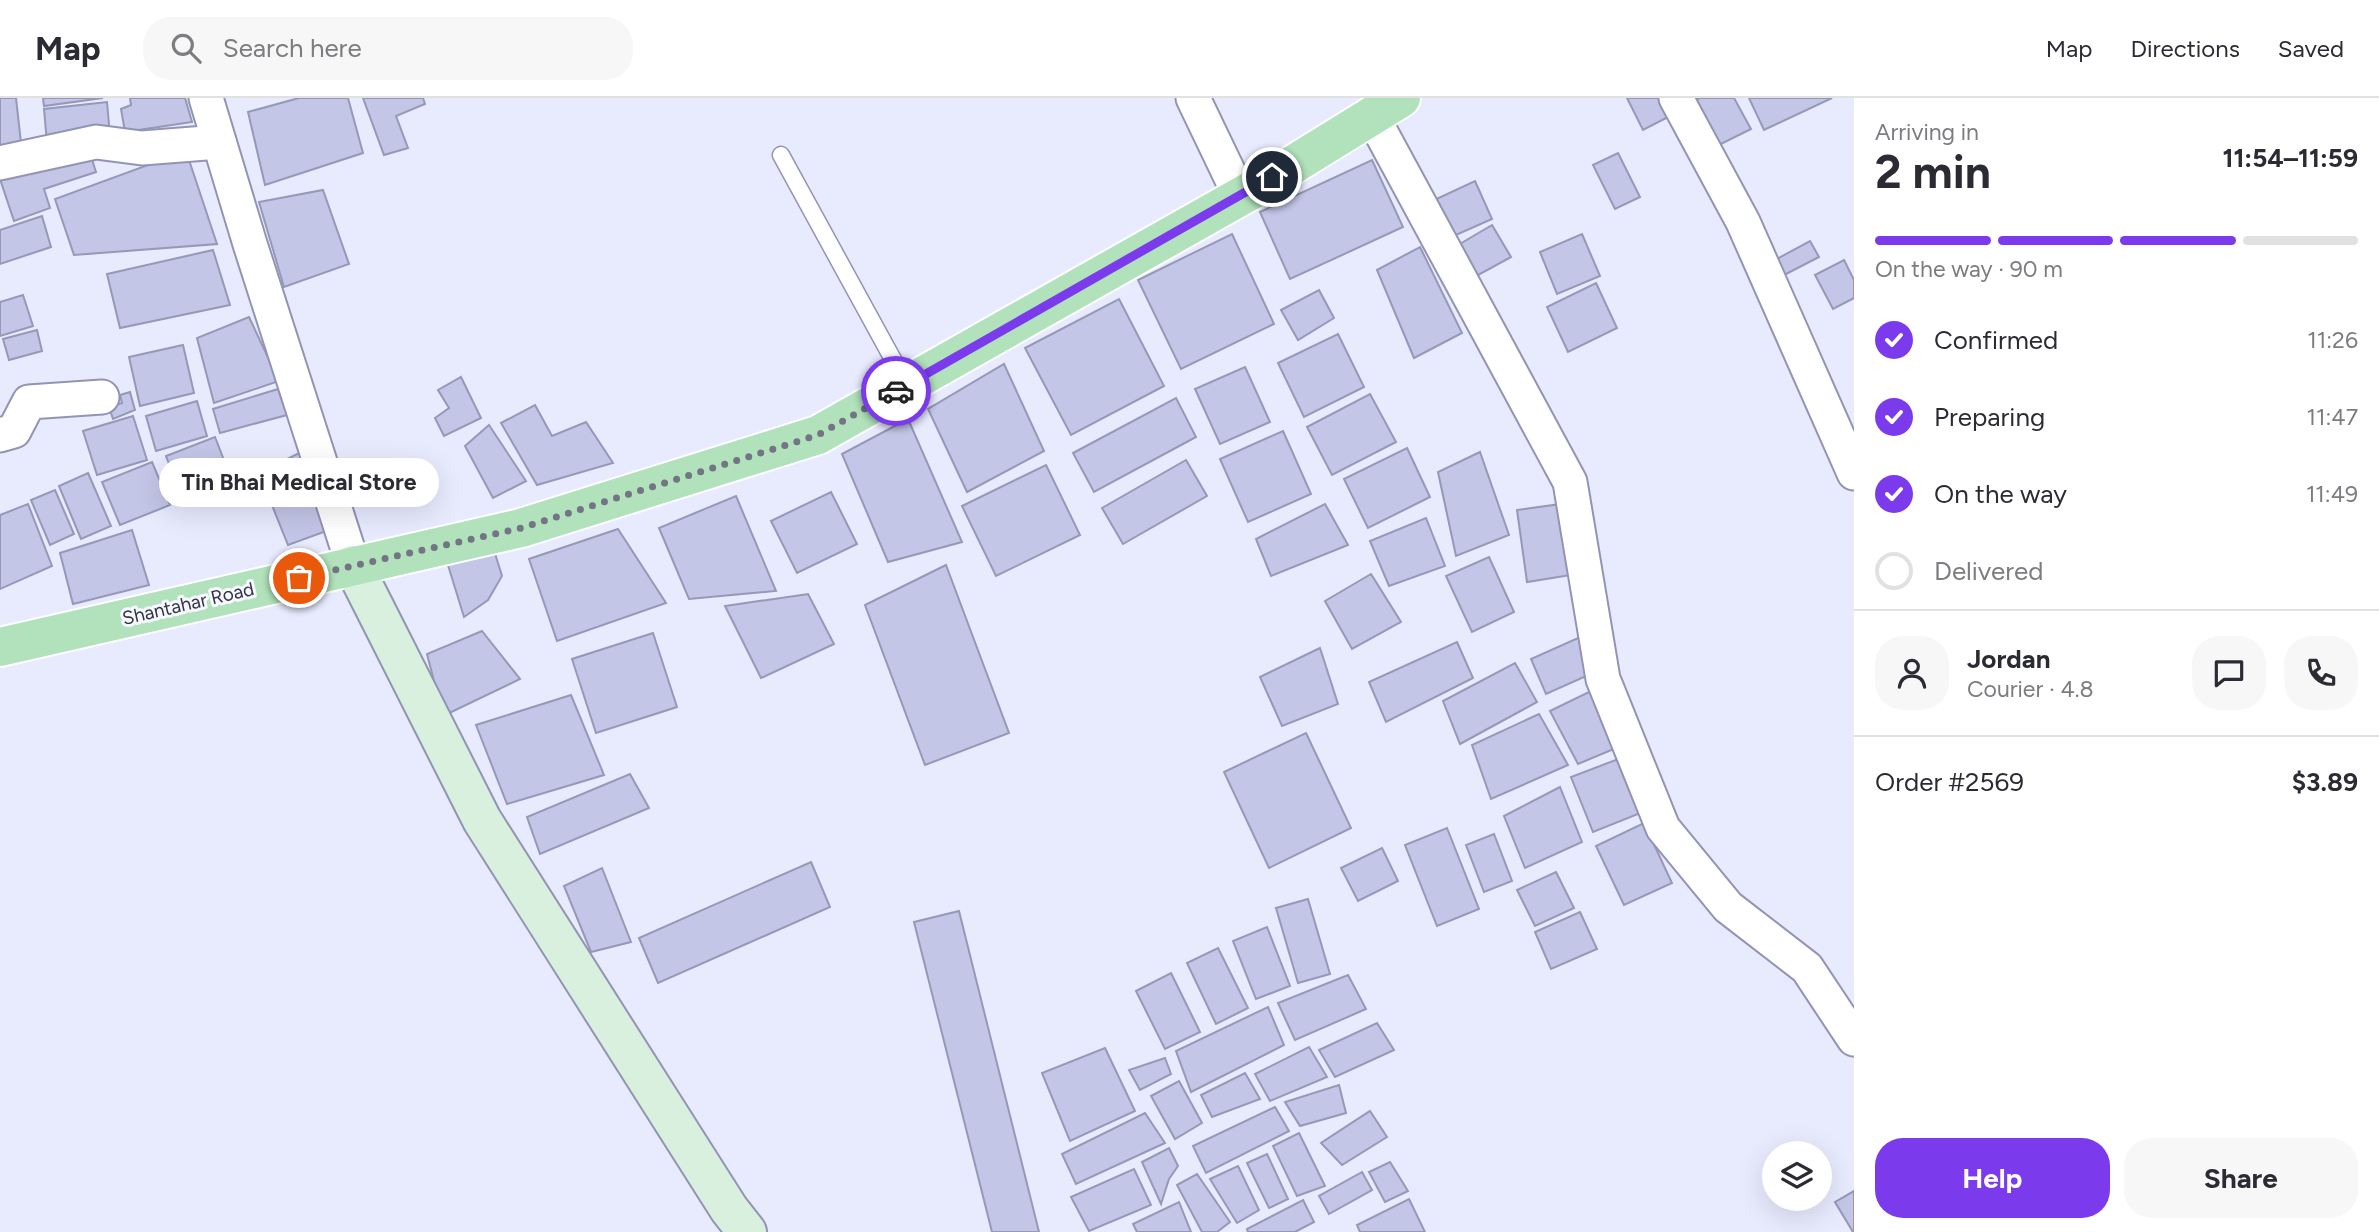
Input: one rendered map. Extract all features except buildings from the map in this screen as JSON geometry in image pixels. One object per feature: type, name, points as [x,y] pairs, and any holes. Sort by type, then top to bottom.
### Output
[{"type":"main road","name":"Shantahar Road","points":[[0,647],[521,528],[818,435],[1240,196],[1386,107]]},
{"type":"street","points":[[206,98],[354,565],[482,820],[729,1209],[747,1232]]},
{"type":"street","points":[[1193,98],[1240,196]]},
{"type":"street","points":[[1676,98],[1743,222],[1854,473]]},
{"type":"street","points":[[1386,107],[1570,482],[1603,679],[1663,828],[1728,907],[1807,968],[1854,1040]]},
{"type":"street","points":[[0,163],[96,142],[142,148],[219,142]]},
{"type":"street","points":[[0,435],[15,431],[29,402],[102,397]]},
{"type":"lane","points":[[781,155],[907,385]]},
{"type":"way so far","points":[[299,578],[521,528],[818,435],[896,391]]},
{"type":"place","name":"Tin Bhai Medical Store","points":[[299,578]]},
{"type":"route","points":[[896,391],[1272,177]]}]
